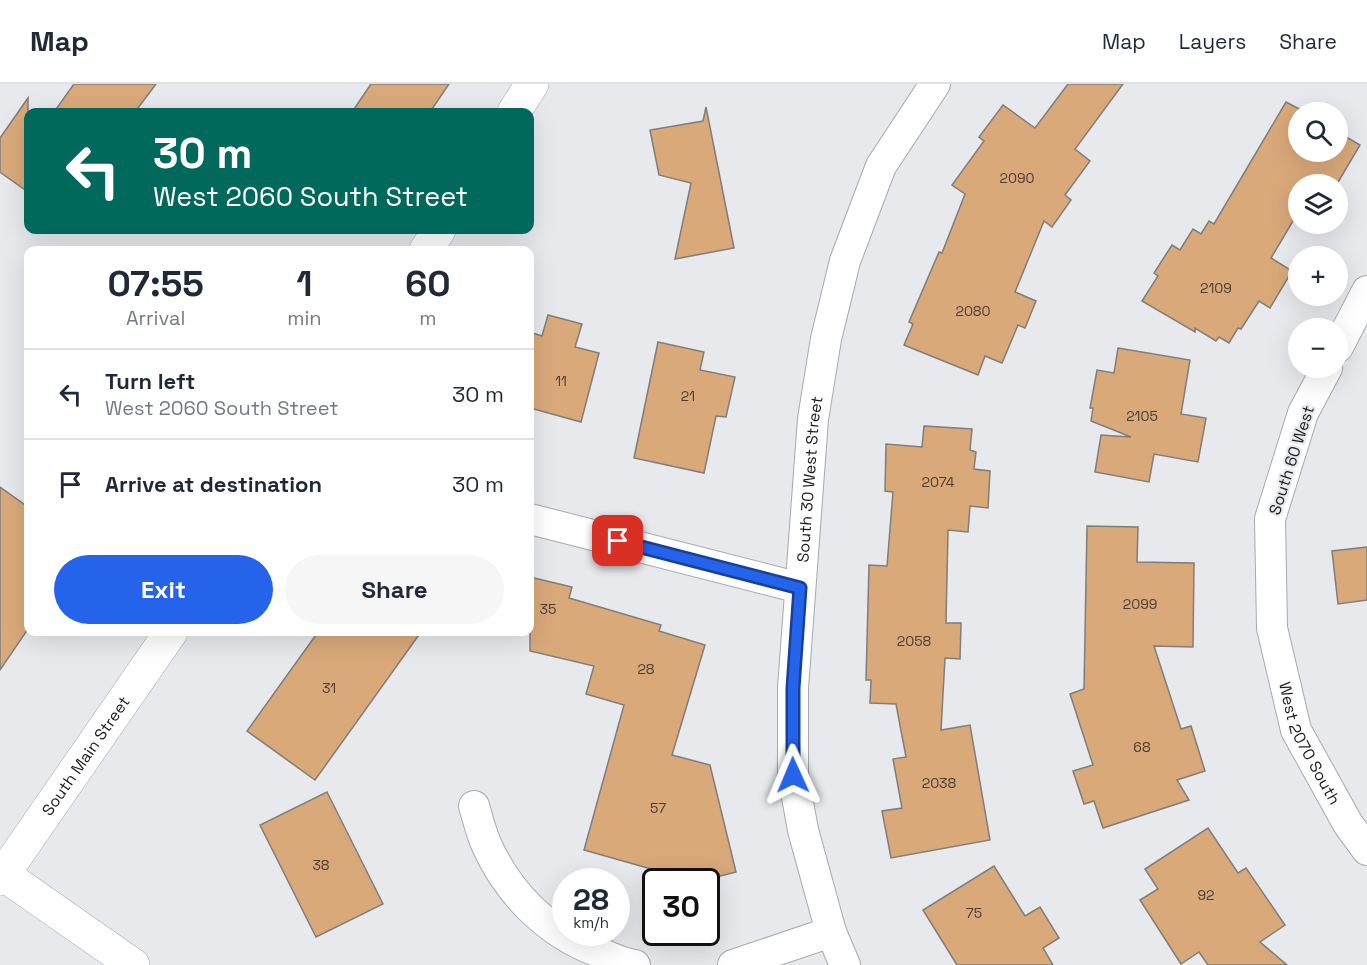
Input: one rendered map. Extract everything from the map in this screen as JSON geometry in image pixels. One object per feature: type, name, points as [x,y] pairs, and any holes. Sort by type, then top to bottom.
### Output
[{"type":"street","points":[[517,108],[532,84]]},
{"type":"street","name":"South 30 West Street","points":[[846,965],[831,932],[803,830],[793,775],[793,688],[813,419],[826,339],[845,261],[881,166],[935,84]]},
{"type":"street","points":[[1348,327],[1367,291]]},
{"type":"street","name":"South 60 West","points":[[1272,628],[1270,519],[1303,413],[1322,378]]},
{"type":"street","points":[[534,520],[800,588]]},
{"type":"street","name":"West 2070 South","points":[[1272,628],[1296,730],[1348,824],[1367,850]]},
{"type":"street","name":"South Main Street","points":[[1,875],[168,636]]},
{"type":"street","points":[[474,806],[487,845],[501,871],[538,917],[579,945],[635,965]]},
{"type":"street","points":[[1,875],[133,965]]},
{"type":"street","points":[[733,965],[831,932]]},
{"type":"building","points":[[74,84],[156,84],[138,108],[57,108]]},
{"type":"building","points":[[371,84],[449,84],[433,108],[355,108]]},
{"type":"building","points":[[1068,84],[1123,84],[1075,149],[1090,161],[1065,195],[1071,200],[1052,227],[1044,221],[1015,292],[1036,301],[1025,328],[1018,325],[1002,363],[985,356],[978,375],[904,345],[913,324],[909,322],[939,252],[942,253],[965,194],[952,185],[984,141],[979,137],[1003,105],[1035,128]]},
{"type":"building","points":[[28,98],[28,108],[24,108],[24,189],[0,172],[0,138]]},
{"type":"building","points":[[1286,102],[1288,103],[1288,162],[1348,162],[1348,138],[1360,145],[1343,174],[1288,174],[1288,229],[1271,258],[1288,269],[1288,278],[1270,308],[1259,301],[1229,343],[1219,337],[1216,341],[1195,328],[1195,332],[1142,301],[1158,276],[1154,273],[1172,245],[1180,250],[1193,229],[1201,234],[1209,221],[1214,224]]},
{"type":"building","points":[[706,107],[734,248],[675,259],[691,183],[659,175],[650,130],[703,121]]},
{"type":"building","points":[[548,315],[582,324],[575,347],[599,353],[581,422],[534,409],[534,333],[542,336]]},
{"type":"building","points":[[658,342],[704,352],[700,370],[735,377],[726,417],[716,416],[704,473],[634,458]]},
{"type":"building","points":[[1118,348],[1190,360],[1181,414],[1206,418],[1198,462],[1154,454],[1149,482],[1095,472],[1101,435],[1131,437],[1091,421],[1093,408],[1090,408],[1097,370],[1114,373]]},
{"type":"building","points":[[924,426],[972,429],[970,450],[976,452],[974,469],[990,471],[988,508],[970,506],[968,532],[948,530],[946,623],[961,623],[960,659],[945,658],[941,730],[970,725],[990,840],[891,858],[882,811],[902,808],[893,759],[906,757],[896,704],[870,703],[871,680],[866,680],[869,565],[887,566],[893,492],[885,491],[886,444],[922,447]]},
{"type":"building","points":[[0,487],[24,504],[24,635],[0,670]]},
{"type":"building","points":[[1087,526],[1138,527],[1137,562],[1194,563],[1193,647],[1154,646],[1181,729],[1191,726],[1205,771],[1177,780],[1189,800],[1103,828],[1094,801],[1084,804],[1073,771],[1093,765],[1070,694],[1084,689]]},
{"type":"building","points":[[1367,547],[1367,600],[1338,604],[1332,551]]},
{"type":"building","points":[[534,578],[572,587],[569,598],[661,625],[659,631],[705,645],[672,755],[710,765],[736,872],[720,876],[720,868],[648,868],[584,850],[624,705],[586,694],[594,666],[530,651],[530,636],[534,636]]},
{"type":"building","points":[[315,636],[418,636],[315,780],[247,731]]},
{"type":"building","points":[[327,792],[383,904],[316,937],[260,825]]},
{"type":"building","points":[[1208,828],[1238,873],[1246,868],[1285,925],[1260,942],[1287,965],[1208,965],[1199,952],[1181,964],[1140,900],[1158,889],[1145,869]]},
{"type":"building","points":[[994,866],[1025,916],[1040,907],[1059,938],[1043,948],[1053,965],[957,965],[923,910]]},
{"type":"route","points":[[618,541],[800,588],[793,688],[793,775]]}]
